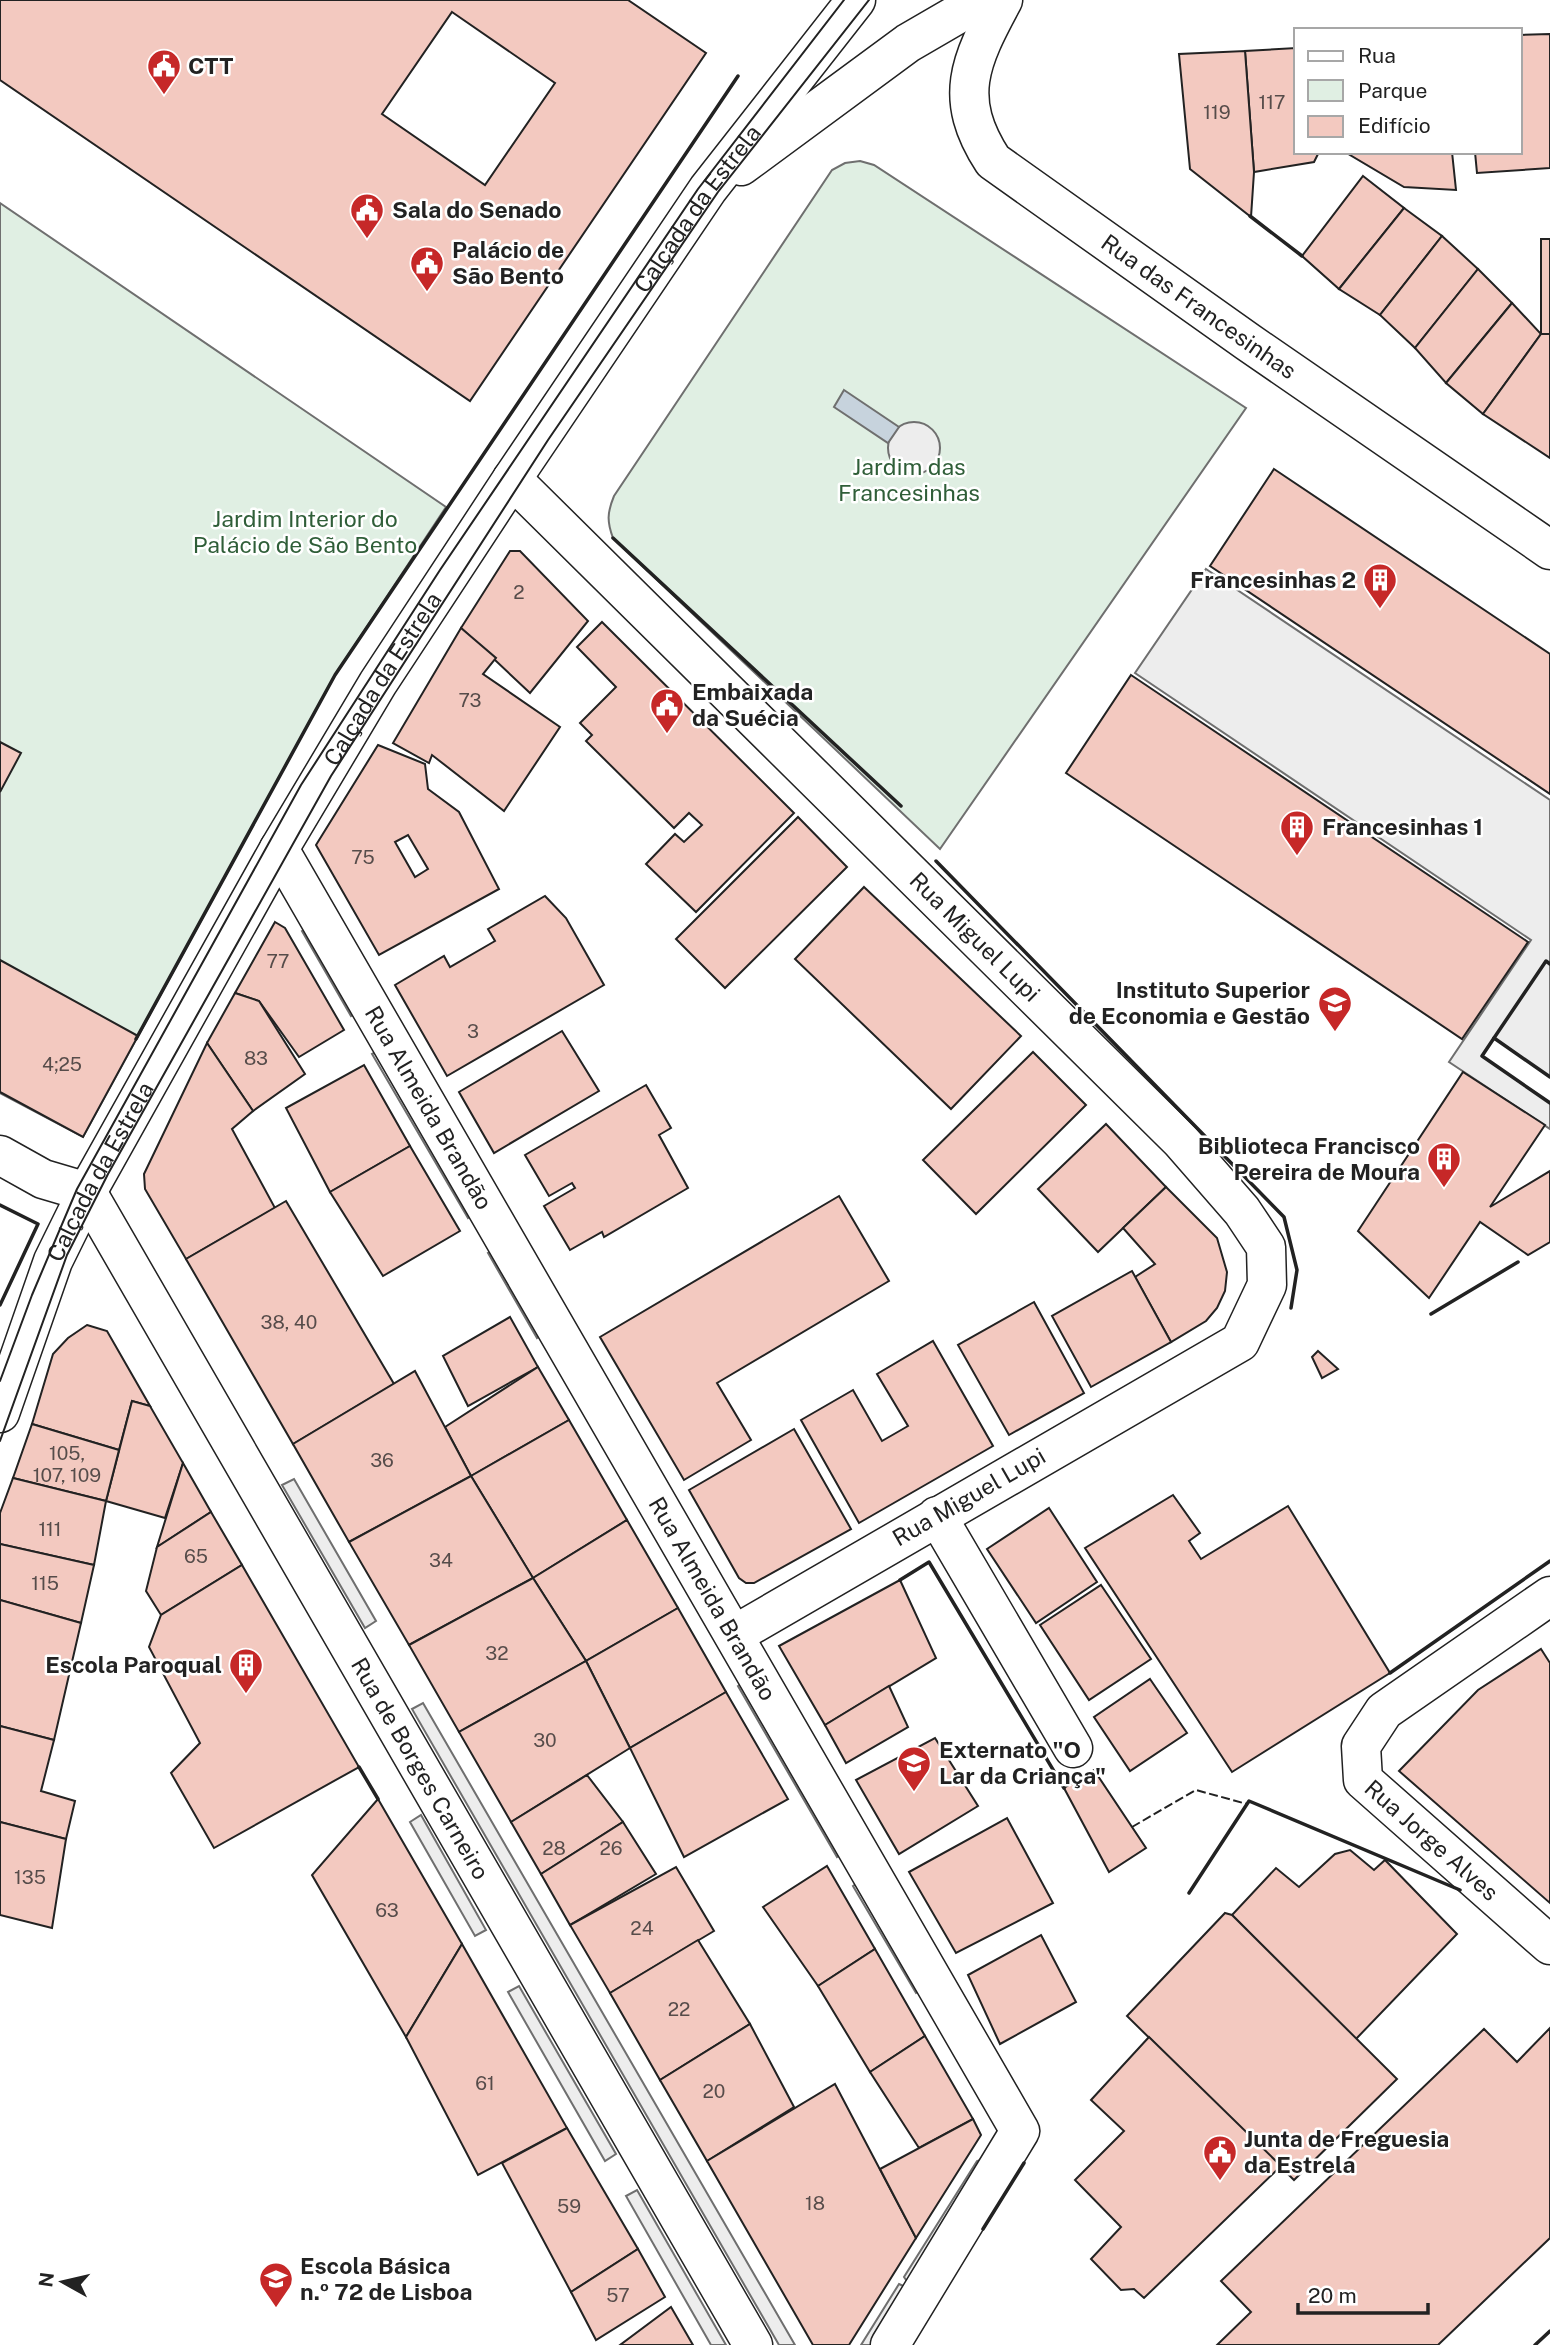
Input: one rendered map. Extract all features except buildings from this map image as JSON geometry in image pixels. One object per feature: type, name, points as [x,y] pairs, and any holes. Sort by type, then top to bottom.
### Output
[{"type":"street","name":"Calçada da Estrela","points":[[0,1413],[53,1261],[87,1192],[279,849],[378,683],[512,478],[708,189],[856,0]]},
{"type":"street","points":[[708,189],[908,43],[982,0]]},
{"type":"street","name":"Rua das Francesinhas","points":[[1003,0],[976,49],[968,94],[976,136],[993,161],[1248,342],[1550,550]]},
{"type":"street","name":"Rua Miguel Lupi","points":[[512,478],[1181,1141],[1242,1211],[1266,1247],[1267,1285],[1240,1342],[734,1635]]},
{"type":"street","name":"Rua Almeida Brandão","points":[[279,849],[1020,2131],[890,2345]]},
{"type":"street","points":[[0,1155],[43,1179],[87,1192]]},
{"type":"street","name":"Rua de Borges Carneiro","points":[[87,1192],[753,2345]]},
{"type":"street","points":[[937,1516],[1073,1748]]},
{"type":"street","name":"Rua Jorge Alves","points":[[1550,1597],[1384,1711],[1361,1746],[1363,1780],[1550,1945]]},
{"type":"green space","name":"Jardim das Francesinhas","points":[[860,161],[874,165],[1246,408],[940,849],[613,538],[609,522],[614,496],[832,170],[845,163]]},
{"type":"green space","name":"Jardim Interior do Palácio de São Bento","points":[[0,203],[446,507],[335,675],[83,1137],[0,1093]]},
{"type":"shaded area","points":[[844,390],[899,427],[888,443],[834,407]]},
{"type":"shaded area","points":[[914,422],[924,424],[932,430],[938,438],[938,458],[932,466],[924,472],[914,474],[904,472],[896,466],[890,458],[888,448],[890,438],[896,430],[904,424]]},
{"type":"shaded area","points":[[1206,569],[1550,800],[1550,1077],[1494,1038],[1482,1056],[1550,1103],[1550,1129],[1449,1062],[1531,940],[1135,673]]},
{"type":"shaded area","points":[[312,925],[361,1010],[351,1016],[302,931]]},
{"type":"shaded area","points":[[383,1048],[477,1212],[468,1218],[372,1054]]},
{"type":"shaded area","points":[[498,1248],[546,1332],[537,1338],[488,1253]]},
{"type":"shaded area","points":[[294,1479],[376,1621],[365,1628],[282,1485]]},
{"type":"shaded area","points":[[748,1680],[846,1851],[837,1857],[738,1686]]},
{"type":"shaded area","points":[[423,1703],[795,2345],[779,2345],[412,1709]]},
{"type":"shaded area","points":[[421,1815],[486,1930],[475,1936],[410,1822]]},
{"type":"shaded area","points":[[863,1879],[925,1988],[916,1993],[853,1886]]},
{"type":"shaded area","points":[[519,1986],[616,2154],[605,2161],[508,1992]]},
{"type":"shaded area","points":[[990,2157],[911,2287],[904,2277],[977,2161]]},
{"type":"shaded area","points":[[637,2190],[726,2345],[711,2345],[626,2196]]},
{"type":"shaded area","points":[[899,2284],[910,2289],[875,2345],[861,2345]]},
{"type":"tram line","points":[[0,1381],[32,1295],[77,1189],[301,785],[440,570],[698,189],[844,0]]},
{"type":"tram line","points":[[0,1441],[67,1255],[108,1174],[331,776],[548,440],[718,192],[869,0]]},
{"type":"fence","points":[[1132,1827],[1196,1790],[1247,1804]]},
{"type":"wall","points":[[136,1039],[335,675],[738,76]]},
{"type":"wall","points":[[1250,216],[1302,256]]},
{"type":"wall","points":[[613,538],[901,806]]},
{"type":"wall","points":[[936,861],[1284,1217],[1297,1270],[1291,1308]]},
{"type":"wall","points":[[1494,1038],[1546,961],[1550,964]]},
{"type":"wall","points":[[1550,1077],[1494,1038],[1482,1056],[1550,1103]]},
{"type":"wall","points":[[0,1205],[38,1224],[0,1305]]},
{"type":"wall","points":[[1431,1314],[1518,1262]]},
{"type":"wall","points":[[1390,1673],[1550,1561]]},
{"type":"wall","points":[[900,1580],[929,1562],[1064,1788]]},
{"type":"wall","points":[[359,1767],[378,1799]]},
{"type":"wall","points":[[1189,1893],[1249,1801],[1460,1890]]},
{"type":"wall","points":[[983,2229],[1024,2163]]},
{"type":"wall","points":[[1535,2345],[1550,2331]]},
{"type":"place","name":"CTT","points":[[164,96]]},
{"type":"place","name":"Sala do Senado","points":[[367,240]]},
{"type":"place","name":"Palácio de São Bento","points":[[427,293]]},
{"type":"place","name":"Francesinhas 2","points":[[1380,610]]},
{"type":"place","name":"Embaixada da Suécia","points":[[667,735]]},
{"type":"place","name":"Francesinhas 1","points":[[1297,857]]},
{"type":"place","name":"Instituto Superior de Economia e Gestão","points":[[1335,1033]]},
{"type":"place","name":"Biblioteca Francisco Pereira de Moura","points":[[1444,1189]]},
{"type":"place","name":"Escola Paroqual","points":[[246,1695]]},
{"type":"place","name":"Externato \"O Lar da Criança\"","points":[[914,1793]]},
{"type":"place","name":"Junta de Freguesia da Estrela","points":[[1220,2182]]},
{"type":"place","name":"Escola Básica n.º 72 de Lisboa","points":[[276,2309]]}]
